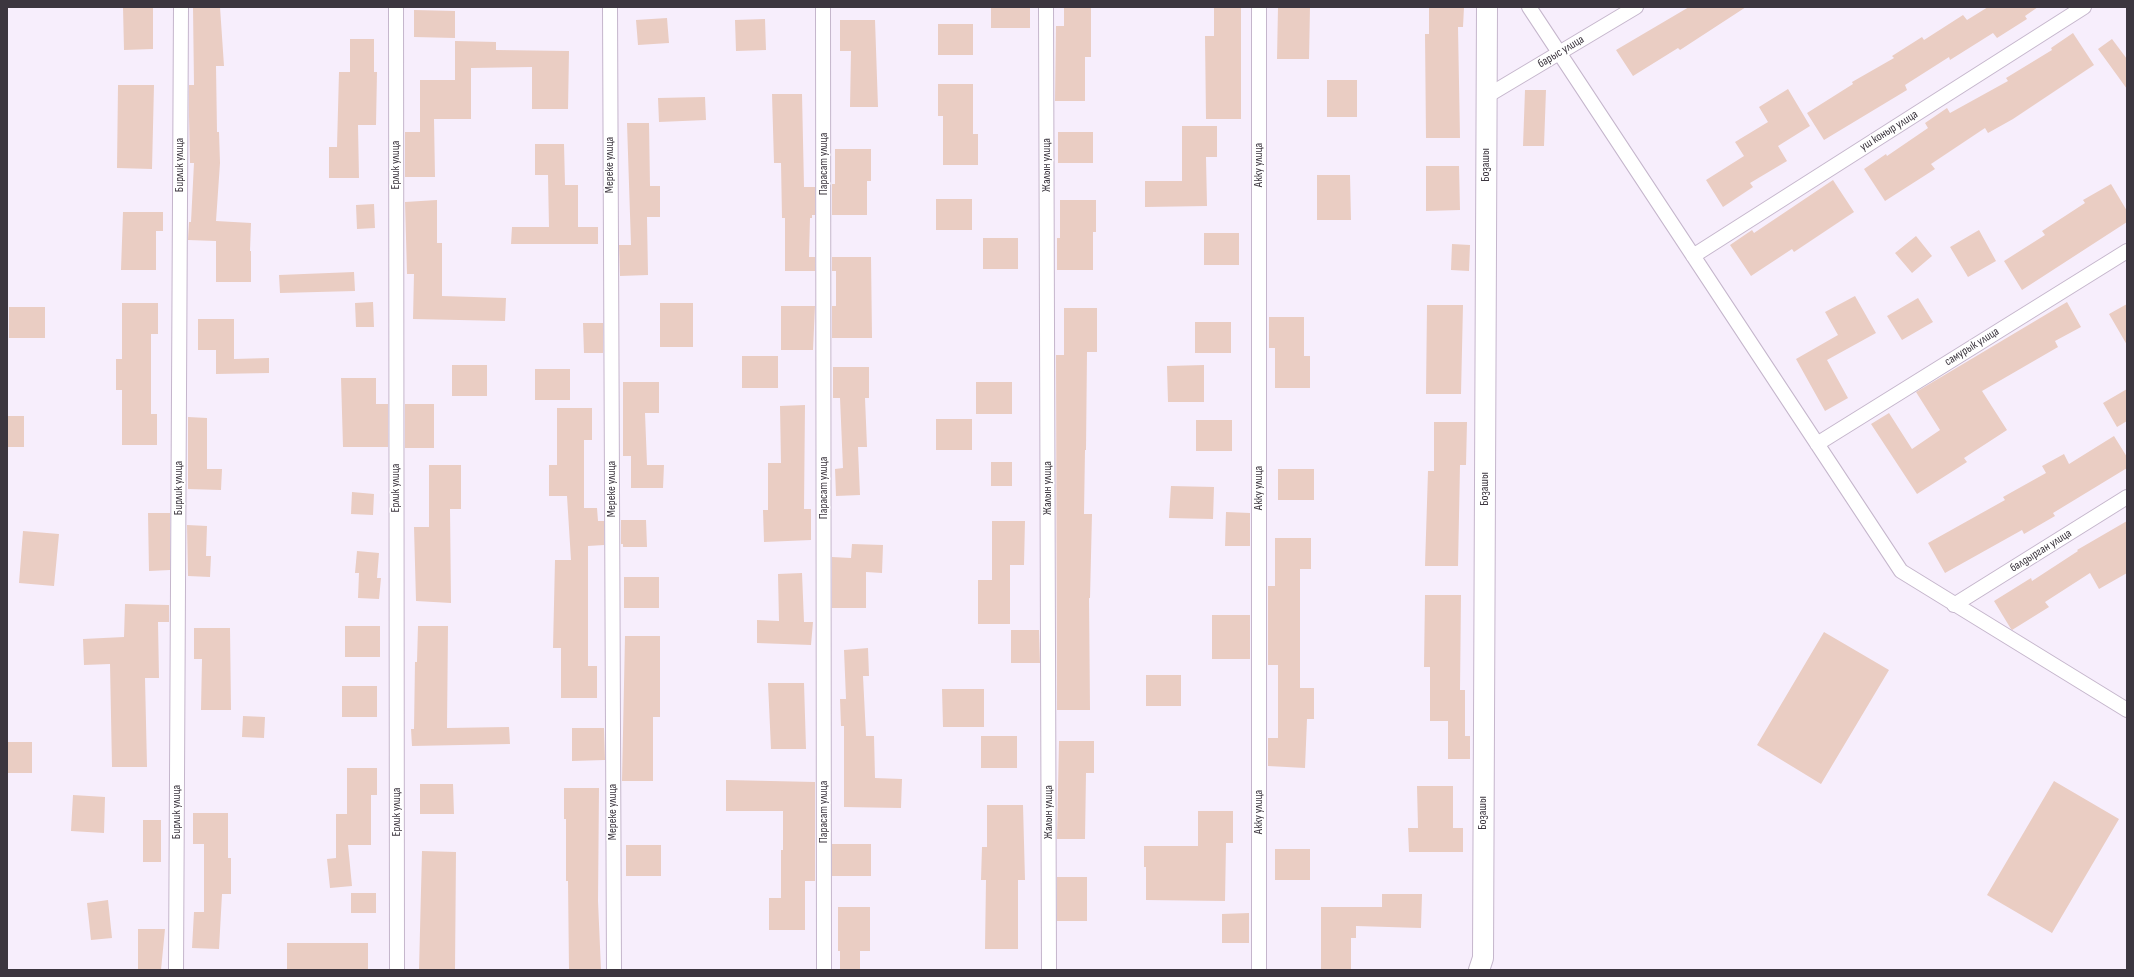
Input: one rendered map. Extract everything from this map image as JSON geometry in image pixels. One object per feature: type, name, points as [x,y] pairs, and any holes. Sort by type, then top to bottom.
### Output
[{"type":"street","name":"Бирлик улица","points":[[176,970],[181,7]]},
{"type":"street","name":"Ерлик улица","points":[[396,7],[397,970]]},
{"type":"street","name":"Мереке улица","points":[[610,7],[614,970]]},
{"type":"street","name":"Парасат улица","points":[[823,7],[824,970]]},
{"type":"street","name":"Жалын улица","points":[[1046,7],[1049,970]]},
{"type":"street","name":"Акку улица","points":[[1259,7],[1259,970]]},
{"type":"street","name":"Бозашы","points":[[1479,970],[1483,958],[1487,7]]},
{"type":"street","points":[[1529,7],[1901,571],[2127,710]]},
{"type":"street","name":"барыс улица","points":[[1487,96],[1636,7]]},
{"type":"street","name":"уш коныр улица","points":[[1693,256],[2084,7]]},
{"type":"street","name":"самурык улица","points":[[1817,444],[2127,250]]},
{"type":"street","name":"балдырган улица","points":[[1954,605],[2127,497]]},
{"type":"building","points":[[123,7],[153,7],[153,49],[124,50]]},
{"type":"building","points":[[193,7],[220,7],[224,66],[216,66],[217,132],[219,132],[220,163],[216,221],[251,223],[251,282],[216,282],[216,241],[188,240],[189,222],[191,222],[194,163],[190,163],[189,116],[189,85],[194,85]]},
{"type":"building","points":[[991,7],[1030,7],[1030,28],[991,28]]},
{"type":"building","points":[[1064,7],[1091,7],[1091,57],[1085,57],[1085,101],[1055,101],[1056,26],[1064,26]]},
{"type":"building","points":[[1214,7],[1241,7],[1241,119],[1206,119],[1205,36],[1214,36]]},
{"type":"building","points":[[1278,7],[1310,7],[1309,59],[1277,59]]},
{"type":"building","points":[[1429,7],[1464,7],[1463,27],[1458,27],[1460,138],[1426,138],[1425,34],[1429,34]]},
{"type":"building","points":[[1689,7],[1746,7],[1680,50],[1678,48],[1633,76],[1616,50]]},
{"type":"building","points":[[1988,7],[2038,7],[2025,16],[2027,19],[1997,38],[1993,33],[1950,60],[1949,57],[1905,85],[1907,90],[1824,140],[1807,113],[1853,84],[1852,82],[1894,58],[1892,56],[1922,37],[1924,40],[1963,15],[1967,20]]},
{"type":"building","points":[[414,10],[455,11],[455,38],[414,37]]},
{"type":"building","points":[[667,18],[669,43],[638,45],[636,20]]},
{"type":"building","points":[[765,19],[766,50],[736,51],[735,20]]},
{"type":"building","points":[[840,20],[875,20],[878,107],[850,107],[851,51],[840,51]]},
{"type":"building","points":[[938,24],[973,24],[973,55],[938,55]]},
{"type":"building","points":[[2073,33],[2094,65],[2013,119],[1988,133],[1985,128],[1931,164],[1935,169],[1885,201],[1864,169],[1886,154],[1887,156],[1928,128],[1925,123],[1947,108],[1950,113],[2008,81],[2006,78],[2052,50],[2051,48]]},
{"type":"building","points":[[350,39],[374,39],[374,72],[377,72],[376,125],[358,125],[359,178],[329,178],[329,147],[337,147],[339,72],[350,72]]},
{"type":"building","points":[[2112,39],[2127,59],[2127,89],[2098,49]]},
{"type":"building","points":[[455,41],[496,42],[496,50],[569,51],[568,109],[532,109],[532,67],[471,68],[471,119],[434,119],[435,177],[405,177],[405,132],[420,132],[420,80],[455,80]]},
{"type":"building","points":[[1327,80],[1357,80],[1357,117],[1327,117]]},
{"type":"building","points":[[938,84],[973,84],[973,134],[978,134],[978,165],[943,165],[943,116],[938,116]]},
{"type":"building","points":[[118,85],[154,85],[152,169],[117,168]]},
{"type":"building","points":[[1788,89],[1810,126],[1778,146],[1787,161],[1750,183],[1753,187],[1723,207],[1706,180],[1744,156],[1735,142],[1768,122],[1759,107]]},
{"type":"building","points":[[1525,90],[1546,90],[1544,146],[1523,146]]},
{"type":"building","points":[[772,94],[802,94],[804,187],[815,187],[815,215],[812,215],[812,218],[810,218],[809,257],[815,257],[815,271],[785,271],[785,218],[782,218],[781,163],[774,163]]},
{"type":"building","points":[[705,97],[706,120],[659,122],[658,98]]},
{"type":"building","points":[[627,123],[649,123],[650,186],[660,186],[660,217],[647,217],[648,275],[620,276],[619,245],[631,245]]},
{"type":"building","points":[[1182,126],[1217,126],[1217,157],[1206,157],[1207,206],[1145,207],[1145,181],[1182,181]]},
{"type":"building","points":[[1058,132],[1093,132],[1093,163],[1058,163]]},
{"type":"building","points":[[535,144],[564,144],[565,185],[578,185],[578,227],[598,227],[598,244],[511,244],[512,227],[549,227],[548,175],[535,175]]},
{"type":"building","points":[[835,149],[871,149],[871,181],[867,181],[867,215],[832,215],[832,184],[835,184]]},
{"type":"building","points":[[1426,166],[1459,166],[1460,210],[1426,211]]},
{"type":"building","points":[[1317,175],[1350,175],[1351,220],[1317,220]]},
{"type":"building","points":[[1833,180],[1854,212],[1794,252],[1792,249],[1751,276],[1730,245],[1752,230],[1754,233]]},
{"type":"building","points":[[2111,184],[2127,211],[2127,222],[2022,290],[2004,261],[2045,235],[2042,231],[2085,203],[2083,200]]},
{"type":"building","points":[[936,199],[972,199],[972,230],[936,230]]},
{"type":"building","points":[[437,200],[437,243],[442,243],[442,296],[506,298],[505,321],[413,319],[414,274],[407,274],[405,202]]},
{"type":"building","points":[[1060,200],[1096,200],[1096,232],[1093,232],[1093,270],[1057,270],[1057,238],[1060,238]]},
{"type":"building","points":[[374,204],[375,228],[357,229],[356,205]]},
{"type":"building","points":[[123,212],[163,212],[163,231],[156,231],[156,270],[121,270]]},
{"type":"building","points":[[1979,230],[1996,261],[1968,277],[1950,247]]},
{"type":"building","points":[[1204,233],[1239,233],[1239,265],[1204,265]]},
{"type":"building","points":[[1916,236],[1932,256],[1912,273],[1895,253]]},
{"type":"building","points":[[983,238],[1018,238],[1018,269],[983,269]]},
{"type":"building","points":[[1452,244],[1470,245],[1469,271],[1451,270]]},
{"type":"building","points":[[832,257],[871,257],[872,338],[832,338],[832,306],[836,306],[836,271],[832,271]]},
{"type":"building","points":[[354,272],[355,291],[280,293],[279,275]]},
{"type":"building","points":[[1855,296],[1876,333],[1827,360],[1848,398],[1825,411],[1796,359],[1838,335],[1825,312]]},
{"type":"building","points":[[1918,298],[1933,322],[1902,340],[1887,316]]},
{"type":"building","points":[[373,302],[374,327],[356,327],[355,303]]},
{"type":"building","points":[[2067,302],[2081,327],[2055,341],[2058,347],[1982,391],[2007,430],[1964,458],[1967,462],[1917,494],[1871,424],[1889,413],[1912,449],[1940,430],[1916,392]]},
{"type":"building","points":[[122,303],[158,303],[158,334],[151,334],[151,414],[157,414],[157,445],[122,445],[122,390],[116,390],[116,359],[122,359]]},
{"type":"building","points":[[660,303],[693,303],[693,347],[660,347]]},
{"type":"building","points":[[2127,304],[2127,345],[2109,314]]},
{"type":"building","points":[[1427,305],[1463,305],[1461,394],[1426,394]]},
{"type":"building","points":[[781,306],[815,306],[813,350],[781,350]]},
{"type":"building","points":[[9,307],[45,307],[45,338],[9,338]]},
{"type":"building","points":[[1064,308],[1097,308],[1097,352],[1087,352],[1085,450],[1084,514],[1092,514],[1089,598],[1090,710],[1057,710],[1056,355],[1064,355]]},
{"type":"building","points":[[1269,317],[1304,317],[1304,356],[1310,356],[1310,388],[1275,388],[1275,348],[1269,348]]},
{"type":"building","points":[[198,319],[234,319],[234,359],[269,358],[269,373],[216,374],[216,350],[198,350]]},
{"type":"building","points":[[1195,322],[1231,322],[1231,353],[1195,353]]},
{"type":"building","points":[[583,323],[603,323],[603,353],[584,353]]},
{"type":"building","points":[[742,356],[778,356],[778,388],[742,388]]},
{"type":"building","points":[[452,365],[487,365],[487,396],[452,396]]},
{"type":"building","points":[[1204,365],[1204,402],[1168,402],[1167,366]]},
{"type":"building","points":[[833,367],[869,367],[869,398],[865,398],[867,447],[858,447],[860,495],[836,496],[835,469],[843,468],[840,398],[833,398]]},
{"type":"building","points":[[535,369],[570,369],[570,400],[535,400]]},
{"type":"building","points":[[341,378],[376,378],[376,404],[388,404],[388,447],[343,447]]},
{"type":"building","points":[[623,382],[659,382],[659,413],[645,413],[647,465],[664,465],[663,488],[631,488],[631,456],[623,456]]},
{"type":"building","points":[[976,382],[1012,382],[1012,414],[976,414]]},
{"type":"building","points":[[2127,389],[2127,421],[2117,427],[2103,403]]},
{"type":"building","points":[[405,404],[434,404],[434,448],[405,448]]},
{"type":"building","points":[[805,405],[804,509],[811,509],[811,540],[764,542],[763,510],[768,510],[768,463],[781,463],[780,406]]},
{"type":"building","points":[[557,408],[592,408],[592,440],[584,440],[584,508],[597,508],[598,521],[604,521],[604,545],[588,546],[588,666],[597,666],[597,698],[561,698],[561,648],[553,648],[555,560],[571,560],[567,496],[549,496],[549,465],[557,465]]},
{"type":"building","points":[[7,416],[24,416],[24,447],[7,447]]},
{"type":"building","points":[[188,417],[207,418],[207,469],[222,469],[221,490],[188,489]]},
{"type":"building","points":[[936,419],[972,419],[972,450],[936,450]]},
{"type":"building","points":[[1196,420],[1232,420],[1232,451],[1196,451]]},
{"type":"building","points":[[1434,422],[1467,422],[1466,465],[1460,465],[1458,566],[1425,566],[1428,471],[1434,471]]},
{"type":"building","points":[[2114,436],[2127,457],[2127,468],[2053,513],[2055,516],[2024,534],[2022,530],[1945,573],[1928,543],[2005,500],[2003,497],[2046,473],[2042,466],[2064,454],[2069,464]]},
{"type":"building","points":[[991,462],[1012,462],[1012,486],[991,486]]},
{"type":"building","points":[[429,465],[461,465],[461,509],[450,509],[451,603],[416,601],[414,527],[429,527]]},
{"type":"building","points":[[1278,469],[1314,469],[1314,500],[1278,500]]},
{"type":"building","points":[[1171,486],[1214,487],[1213,519],[1169,518]]},
{"type":"building","points":[[352,492],[374,494],[373,515],[351,514]]},
{"type":"building","points":[[1226,512],[1250,513],[1250,546],[1225,546]]},
{"type":"building","points":[[148,513],[170,513],[170,570],[149,571]]},
{"type":"building","points":[[621,520],[646,520],[647,547],[623,547],[623,544],[621,544]]},
{"type":"building","points":[[992,521],[1025,521],[1024,565],[1010,565],[1010,624],[978,624],[978,580],[992,580]]},
{"type":"building","points":[[2127,521],[2127,573],[2099,589],[2090,573],[2045,602],[2049,607],[2012,630],[2011,629],[1994,601],[2031,578],[2032,581],[2078,551],[2077,550]]},
{"type":"building","points":[[187,525],[207,526],[206,556],[211,556],[210,577],[188,576]]},
{"type":"building","points":[[23,531],[59,534],[54,586],[19,583]]},
{"type":"building","points":[[1275,538],[1311,538],[1311,569],[1300,569],[1300,688],[1314,688],[1314,719],[1307,719],[1305,768],[1268,766],[1268,738],[1278,738],[1278,665],[1268,665],[1268,586],[1275,586]]},
{"type":"building","points":[[852,544],[883,545],[882,573],[866,572],[866,608],[832,608],[832,557],[851,558]]},
{"type":"building","points":[[357,551],[379,553],[377,578],[381,578],[379,599],[358,598],[359,573],[355,573]]},
{"type":"building","points":[[802,573],[804,622],[813,622],[811,645],[757,643],[757,620],[779,621],[778,574]]},
{"type":"building","points":[[624,577],[659,577],[659,608],[624,608]]},
{"type":"building","points":[[1425,595],[1461,595],[1460,690],[1465,690],[1465,736],[1470,736],[1470,759],[1448,759],[1448,721],[1430,721],[1430,667],[1424,667]]},
{"type":"building","points":[[125,604],[169,605],[169,622],[158,622],[159,678],[145,678],[147,767],[112,767],[110,664],[84,665],[83,639],[124,637]]},
{"type":"building","points":[[1212,615],[1250,615],[1250,659],[1212,659]]},
{"type":"building","points":[[345,626],[380,626],[380,657],[345,657]]},
{"type":"building","points":[[418,626],[448,626],[447,728],[509,727],[510,744],[412,746],[411,729],[414,729],[415,662],[417,662]]},
{"type":"building","points":[[194,628],[230,628],[231,710],[201,710],[202,659],[194,659]]},
{"type":"building","points":[[1011,630],[1039,630],[1040,663],[1011,663]]},
{"type":"building","points":[[1824,632],[1889,670],[1821,784],[1757,745]]},
{"type":"building","points":[[625,636],[660,636],[660,717],[653,717],[653,781],[622,781]]},
{"type":"building","points":[[868,648],[869,676],[863,676],[866,736],[874,736],[875,778],[902,779],[901,808],[844,807],[844,726],[841,726],[840,699],[846,699],[844,650]]},
{"type":"building","points":[[1146,675],[1181,675],[1181,706],[1146,706]]},
{"type":"building","points":[[768,683],[804,683],[806,749],[771,749]]},
{"type":"building","points":[[342,686],[377,686],[377,717],[342,717]]},
{"type":"building","points":[[942,689],[984,689],[984,727],[943,727]]},
{"type":"building","points":[[243,716],[265,717],[264,738],[242,737]]},
{"type":"building","points":[[572,728],[604,728],[605,760],[572,761]]},
{"type":"building","points":[[981,736],[1017,736],[1017,768],[981,768]]},
{"type":"building","points":[[1059,741],[1094,741],[1094,773],[1086,773],[1085,839],[1057,839]]},
{"type":"building","points":[[7,742],[32,742],[32,773],[7,773]]},
{"type":"building","points":[[347,768],[377,768],[377,795],[371,795],[371,845],[348,845],[352,886],[330,888],[327,859],[336,858],[336,814],[347,814]]},
{"type":"building","points":[[726,780],[815,782],[815,881],[805,881],[805,930],[769,930],[769,898],[781,898],[783,811],[726,811]]},
{"type":"building","points":[[2054,781],[2119,819],[2052,933],[1987,895]]},
{"type":"building","points":[[420,784],[453,784],[454,814],[420,814]]},
{"type":"building","points":[[1417,786],[1453,786],[1453,828],[1463,828],[1463,852],[1409,852],[1408,828],[1418,828]]},
{"type":"building","points":[[564,788],[599,788],[598,901],[601,970],[569,970],[568,881],[566,881],[566,819],[564,819]]},
{"type":"building","points":[[73,795],[105,797],[104,833],[71,831]]},
{"type":"building","points":[[987,805],[1023,805],[1025,880],[1018,880],[1018,949],[985,949],[986,880],[981,880],[982,847],[987,847]]},
{"type":"building","points":[[1198,811],[1233,811],[1233,843],[1226,843],[1225,901],[1146,900],[1146,867],[1144,867],[1144,846],[1198,846]]},
{"type":"building","points":[[193,813],[228,813],[228,858],[231,858],[231,894],[222,894],[219,949],[192,948],[194,912],[204,912],[204,844],[193,844]]},
{"type":"building","points":[[143,820],[161,820],[161,862],[143,862]]},
{"type":"building","points":[[832,844],[871,844],[871,876],[832,876]]},
{"type":"building","points":[[626,845],[661,845],[661,876],[626,876]]},
{"type":"building","points":[[1275,849],[1310,849],[1310,880],[1275,880]]},
{"type":"building","points":[[422,851],[456,852],[455,970],[419,970]]},
{"type":"building","points":[[1057,877],[1087,877],[1087,921],[1057,921]]},
{"type":"building","points":[[351,893],[376,893],[376,913],[351,913]]},
{"type":"building","points":[[1382,894],[1422,894],[1421,928],[1356,926],[1356,938],[1351,938],[1351,970],[1321,970],[1321,907],[1382,907]]},
{"type":"building","points":[[108,900],[112,938],[91,940],[87,903]]},
{"type":"building","points":[[838,907],[870,907],[870,951],[860,951],[860,970],[840,970],[840,951],[838,951]]},
{"type":"building","points":[[1249,913],[1249,943],[1222,943],[1222,914]]},
{"type":"building","points":[[138,929],[165,929],[161,970],[138,970]]},
{"type":"building","points":[[287,943],[368,943],[368,970],[287,970]]}]
